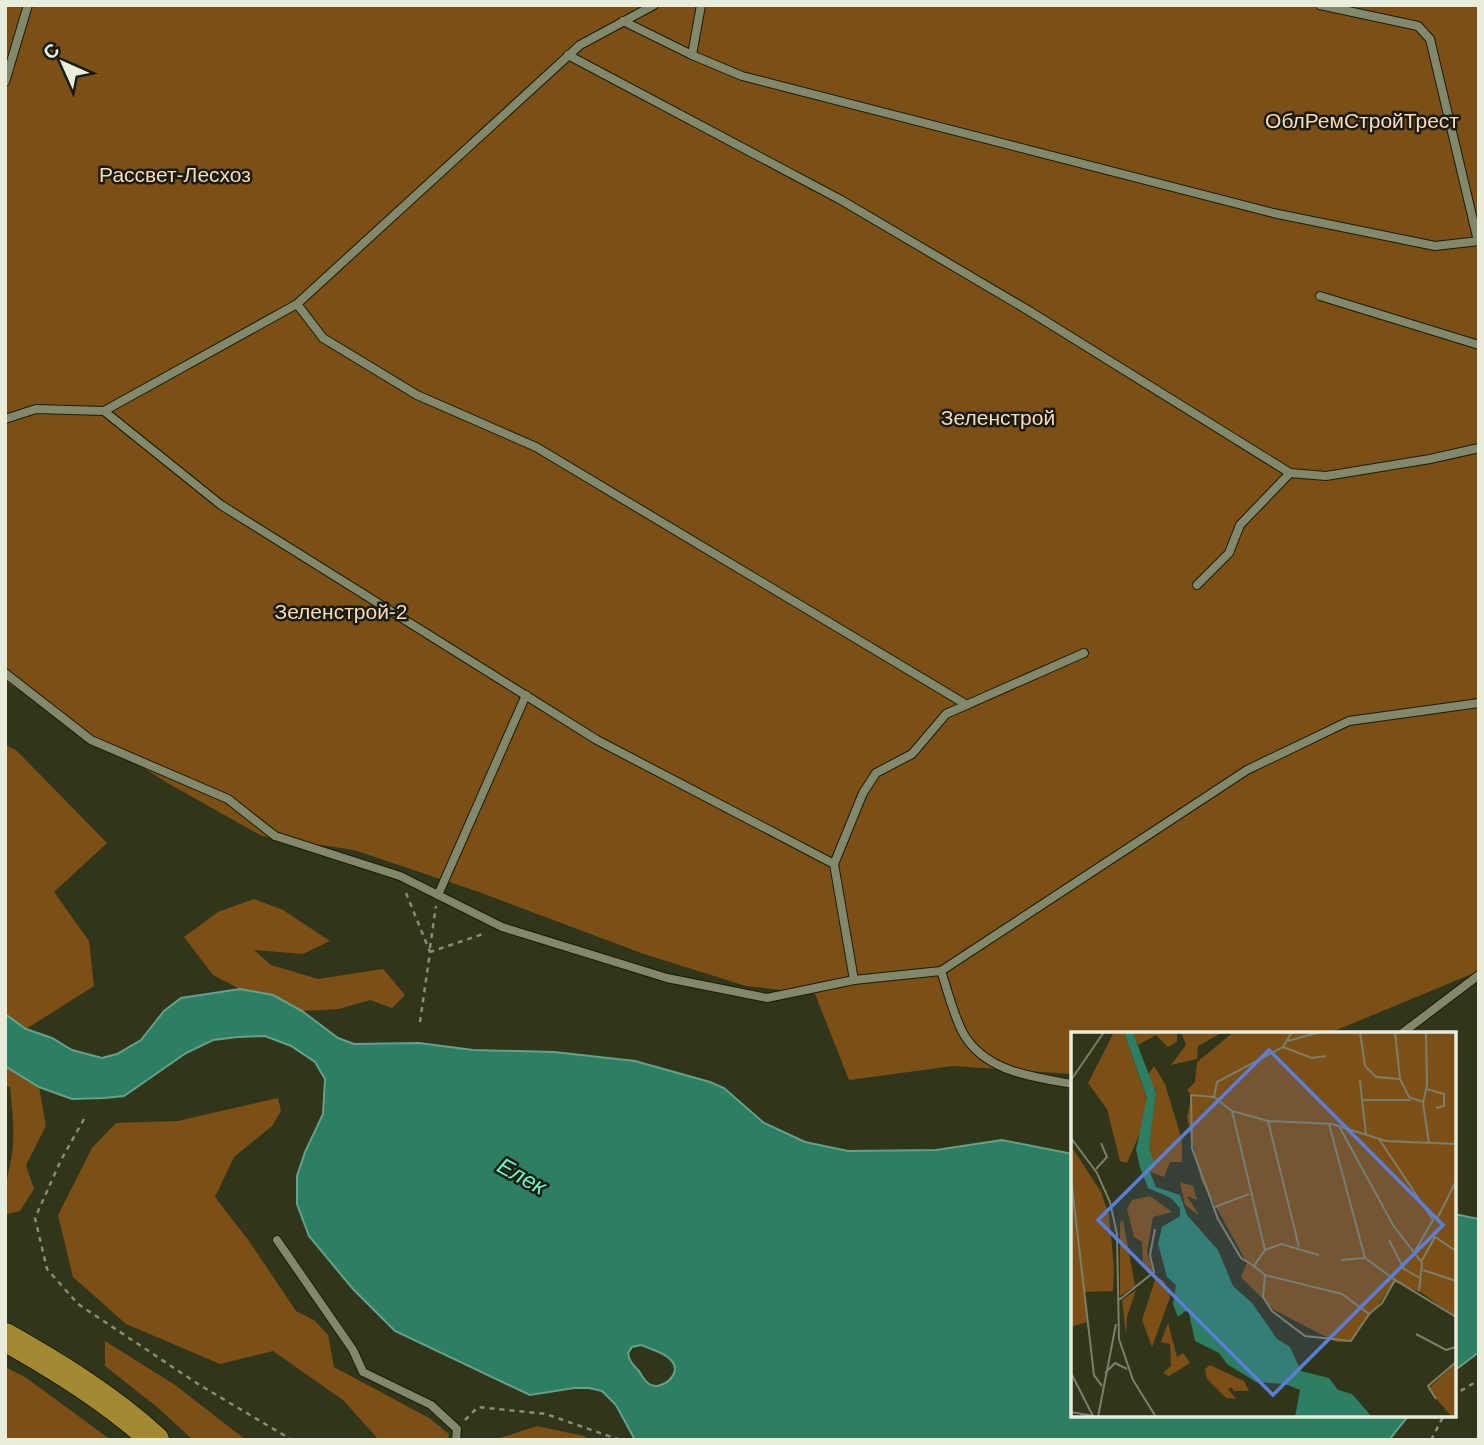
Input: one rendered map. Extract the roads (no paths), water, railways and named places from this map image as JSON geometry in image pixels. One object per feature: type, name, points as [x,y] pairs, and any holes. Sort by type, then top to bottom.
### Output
[{"type":"highway","points":[[5,1337],[61,1369],[138,1424],[155,1440]]},
{"type":"lane","points":[[5,82],[28,5]]},
{"type":"lane","points":[[5,419],[36,409],[104,411],[297,304],[568,55],[580,45],[654,5]]},
{"type":"lane","points":[[692,55],[701,5]]},
{"type":"lane","points":[[623,21],[692,55],[743,76],[1273,213],[1435,246],[1478,241],[1430,39],[1418,26],[1320,5]]},
{"type":"lane","points":[[568,55],[853,207],[1026,309],[1290,473],[1326,476],[1479,448]]},
{"type":"lane","points":[[1320,296],[1479,345]]},
{"type":"lane","points":[[297,304],[323,338],[417,395],[536,447],[967,705]]},
{"type":"lane","points":[[104,411],[221,505],[597,740],[834,864]]},
{"type":"lane","points":[[1197,585],[1229,553],[1240,525],[1290,473]]},
{"type":"lane","points":[[854,980],[834,864],[863,793],[876,773],[912,754],[946,715],[1084,653]]},
{"type":"lane","points":[[5,673],[91,740],[228,799],[275,836],[400,876],[502,927],[667,978],[767,998],[854,980],[941,971],[1248,770],[1349,721],[1479,703]]},
{"type":"lane","points":[[438,895],[526,695]]},
{"type":"lane","points":[[941,971],[964,1034],[986,1060],[1023,1075],[1071,1084]]},
{"type":"lane","points":[[1404,1032],[1479,975]]},
{"type":"lane","points":[[277,1240],[353,1350],[363,1371],[431,1405],[457,1429],[456,1440]]},
{"type":"water","name":"Елек","points":[[240,989],[273,995],[302,1011],[338,1038],[354,1044],[419,1043],[473,1050],[554,1052],[635,1061],[710,1082],[724,1088],[764,1123],[805,1142],[848,1151],[936,1150],[1002,1140],[1071,1154],[1071,1417],[1407,1417],[1389,1440],[635,1440],[616,1405],[602,1391],[574,1388],[530,1395],[395,1331],[353,1289],[309,1236],[297,1204],[297,1176],[323,1114],[325,1079],[315,1062],[291,1046],[265,1036],[213,1040],[186,1053],[124,1096],[104,1098],[72,1099],[39,1087],[5,1066],[5,1014],[26,1029],[52,1038],[72,1050],[102,1058],[117,1054],[141,1040],[164,1011],[181,998]],"holes":[[[641,1345],[672,1361],[674,1374],[667,1382],[653,1386],[630,1361],[628,1353],[632,1347]]]},
{"type":"water","points":[[1456,1214],[1479,1219],[1479,1352],[1456,1369]]},
{"type":"park label","name":"ОблРемСтройТрест","points":[[1362,121]]},
{"type":"park label","name":"Рассвет-Лесхоз","points":[[175,175]]},
{"type":"park label","name":"Зеленстрой","points":[[998,418]]},
{"type":"park label","name":"Зеленстрой-2","points":[[341,612]]}]
